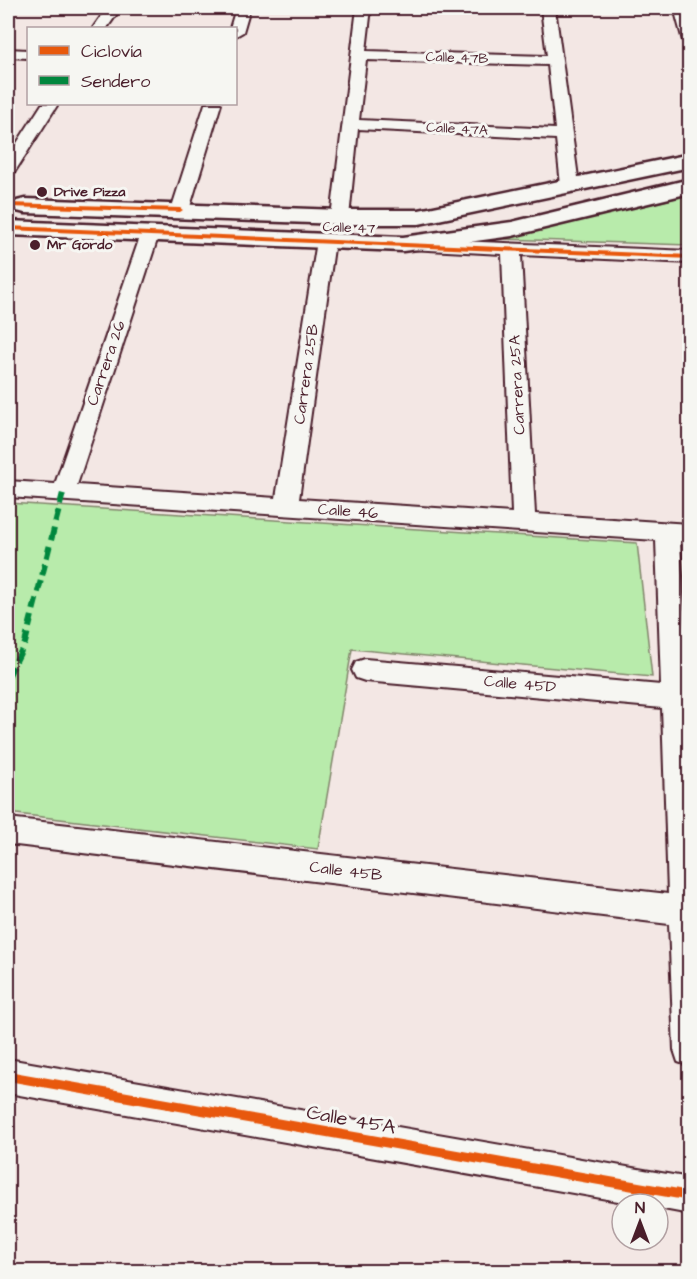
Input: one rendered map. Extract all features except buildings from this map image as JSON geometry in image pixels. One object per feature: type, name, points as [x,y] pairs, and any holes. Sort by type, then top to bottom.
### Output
[{"type":"main road","name":"Calle 47","points":[[8,205],[340,217],[419,217],[690,160]]},
{"type":"main road","name":"Calle 47","points":[[8,228],[403,244],[447,241],[496,233],[690,186]]},
{"type":"street","points":[[101,27],[114,8]]},
{"type":"street","points":[[237,29],[243,8]]},
{"type":"street","points":[[340,217],[364,8]]},
{"type":"street","points":[[548,8],[570,186]]},
{"type":"street","points":[[681,8],[690,41]]},
{"type":"street","points":[[8,53],[27,54]]},
{"type":"street","name":"Calle 47B","points":[[358,55],[555,61]]},
{"type":"street","points":[[8,169],[49,105]]},
{"type":"street","points":[[180,210],[213,105]]},
{"type":"street","name":"Calle 47A","points":[[349,124],[564,134]]},
{"type":"street","name":"Carrera 26","points":[[63,493],[150,234]]},
{"type":"street","name":"Carrera 25B","points":[[286,507],[326,241]]},
{"type":"street","name":"Calle 47","points":[[403,244],[690,257]]},
{"type":"street","name":"Carrera 25A","points":[[511,248],[524,522]]},
{"type":"street","name":"Calle 46","points":[[8,489],[679,532]]},
{"type":"street","points":[[679,532],[682,667],[676,698],[685,831],[684,911],[690,1050]]},
{"type":"street","name":"Calle 45D","points":[[365,670],[676,698]]},
{"type":"street","name":"Calle 45B","points":[[8,831],[684,911]]},
{"type":"street","name":"Calle 45A","points":[[8,1076],[690,1196]]},
{"type":"green space","points":[[689,195],[689,245],[499,239]]},
{"type":"green space","points":[[8,503],[637,543],[652,677],[352,649],[318,849],[8,813]]},
{"type":"green space","points":[[684,539],[690,540],[689,655],[688,655]]},
{"type":"marked path","points":[[8,677],[25,643],[63,493]]},
{"type":"cycle path","points":[[8,205],[180,210]]},
{"type":"cycle path","points":[[8,228],[690,257]]},
{"type":"cycle path","points":[[8,1076],[690,1196]]},
{"type":"place","name":"Drive Pizza","points":[[42,192]]},
{"type":"place","name":"Mr Gordo","points":[[35,245]]}]
